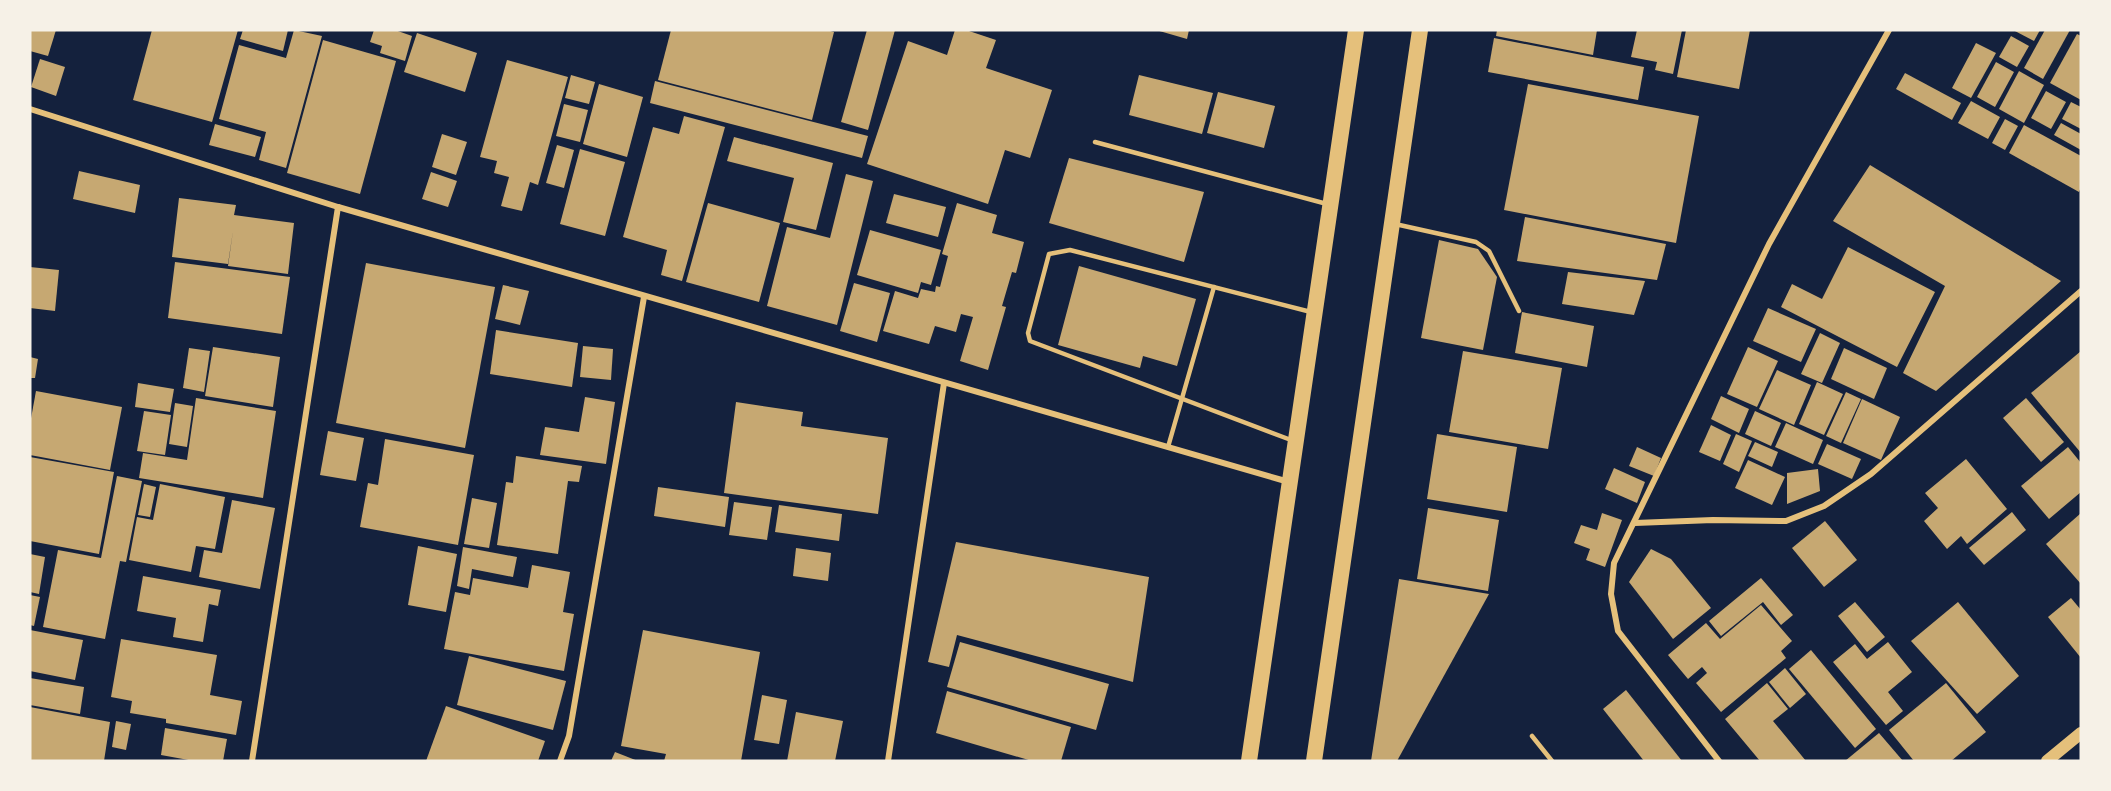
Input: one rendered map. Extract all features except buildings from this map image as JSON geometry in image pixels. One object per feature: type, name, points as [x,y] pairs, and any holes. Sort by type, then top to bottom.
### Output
[{"type":"highway","points":[[1249,761],[1355,30]]},
{"type":"highway","points":[[1314,761],[1420,30]]},
{"type":"main road","points":[[2047,761],[2081,733]]},
{"type":"street","points":[[1719,761],[1618,631],[1611,594],[1614,563],[1769,244],[1889,30]]},
{"type":"street","points":[[30,109],[338,207],[1289,482]]},
{"type":"street","points":[[252,761],[338,207]]},
{"type":"street","points":[[1635,523],[1713,520],[1786,521],[1824,506],[1871,474],[2081,291]]},
{"type":"street","points":[[560,761],[569,736],[644,297]]},
{"type":"street","points":[[888,761],[944,383]]},
{"type":"lane","points":[[1095,142],[1330,205]]},
{"type":"lane","points":[[1391,223],[1476,242],[1489,251],[1519,311]]},
{"type":"lane","points":[[1295,442],[1030,341],[1028,333],[1048,254],[1070,250],[1314,313]]},
{"type":"lane","points":[[1168,447],[1214,287]]},
{"type":"lane","points":[[1532,736],[1552,761]]}]
